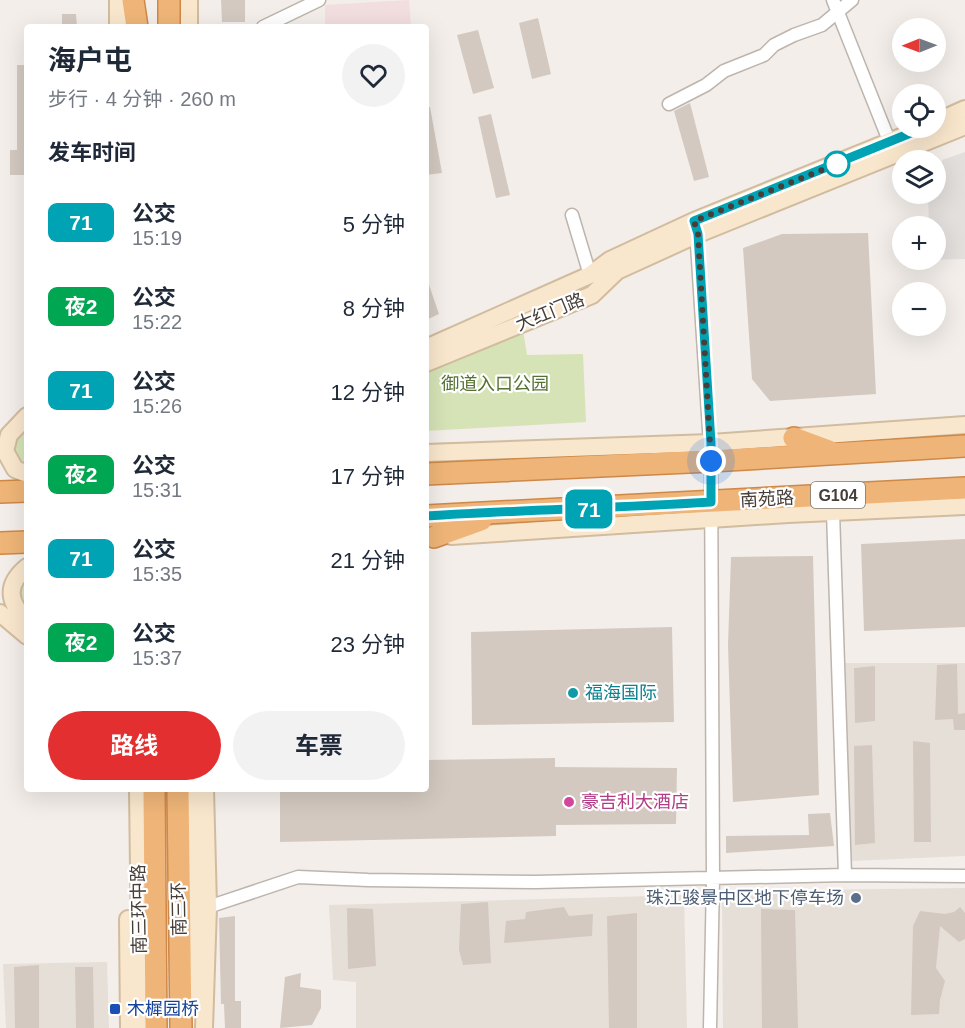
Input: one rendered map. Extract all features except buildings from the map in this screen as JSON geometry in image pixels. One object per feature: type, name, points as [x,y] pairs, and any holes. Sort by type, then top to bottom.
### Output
[{"type":"highway","points":[[132,0],[136,24]]},
{"type":"highway","points":[[147,0],[147,24]]},
{"type":"highway","points":[[169,0],[169,24]]},
{"type":"highway","points":[[924,448],[965,432]]},
{"type":"highway","points":[[794,438],[836,454]]},
{"type":"highway","name":"G104","points":[[429,474],[486,473],[711,452],[836,454],[965,446]]},
{"type":"highway","points":[[429,462],[486,473]]},
{"type":"highway","name":"南苑路","points":[[429,516],[615,508],[710,511],[965,488]]},
{"type":"highway","points":[[0,492],[24,491]]},
{"type":"highway","points":[[430,538],[506,511]]},
{"type":"highway","points":[[0,543],[24,542]]},
{"type":"highway","name":"南三环","points":[[153,792],[156,1028]]},
{"type":"highway","name":"南三环","points":[[178,792],[181,1028]]},
{"type":"street","points":[[118,0],[118,24]]},
{"type":"street","points":[[130,24],[132,0]]},
{"type":"street","points":[[189,0],[189,24]]},
{"type":"street","points":[[269,24],[319,0]]},
{"type":"street","points":[[669,104],[706,85],[724,71],[764,55],[774,45],[822,25],[835,6],[852,0]]},
{"type":"street","points":[[835,6],[890,143]]},
{"type":"street","points":[[946,118],[965,109]]},
{"type":"street","name":"大红门路","points":[[429,347],[591,275],[610,260],[965,126]]},
{"type":"street","name":"大红门路","points":[[429,362],[592,295],[617,271],[696,228],[901,138]]},
{"type":"street","points":[[572,215],[591,275]]},
{"type":"street","points":[[696,228],[711,452],[713,879],[710,1028]]},
{"type":"street","points":[[0,432],[24,404]]},
{"type":"street","points":[[24,419],[9,435],[5,452],[15,469],[24,474]]},
{"type":"street","points":[[429,453],[711,452],[794,438],[965,425]]},
{"type":"street","points":[[0,468],[24,475]]},
{"type":"street","points":[[430,538],[710,511],[833,512],[965,506]]},
{"type":"street","points":[[833,512],[845,875]]},
{"type":"street","points":[[0,574],[24,567]]},
{"type":"street","points":[[24,569],[14,579],[10,588],[17,610],[24,618]]},
{"type":"street","points":[[0,613],[24,633]]},
{"type":"street","points":[[127,792],[129,1028]]},
{"type":"street","name":"南三环中路","points":[[138,792],[141,1028]]},
{"type":"street","points":[[191,792],[195,1028]]},
{"type":"street","points":[[204,1028],[208,907],[205,792]]},
{"type":"street","points":[[208,907],[298,877],[524,882],[845,875],[965,876]]},
{"type":"shaded area","points":[[409,0],[411,24],[325,24],[325,5]]},
{"type":"shaded area","points":[[965,152],[965,259],[946,260],[946,216],[929,216],[928,204],[946,204],[946,159]]},
{"type":"shaded area","points":[[844,663],[965,663],[965,856],[850,861]]},
{"type":"shaded area","points":[[965,888],[965,1028],[723,1028],[722,891]]},
{"type":"shaded area","points":[[684,895],[687,1028],[356,1028],[356,982],[333,980],[329,905]]},
{"type":"shaded area","points":[[107,962],[109,1028],[6,1028],[3,964]]},
{"type":"green space","name":"御道入口公园","points":[[522,324],[527,355],[583,354],[586,422],[429,431],[429,369]]},
{"type":"green space","points":[[24,423],[24,464],[19,465],[10,454],[13,435]]},
{"type":"green space","points":[[24,576],[24,605],[18,599]]},
{"type":"bus line","name":"71","points":[[429,516],[711,502],[711,443],[698,234],[694,221],[901,138]]},
{"type":"place","name":"福海国际","points":[[573,693]]},
{"type":"place","name":"豪吉利大酒店","points":[[569,802]]},
{"type":"place","name":"珠江骏景中区地下停车场","points":[[856,898]]},
{"type":"place","name":"木樨园桥","points":[[115,1009]]},
{"type":"route","points":[[711,461],[698,234],[694,221],[837,164]]}]
